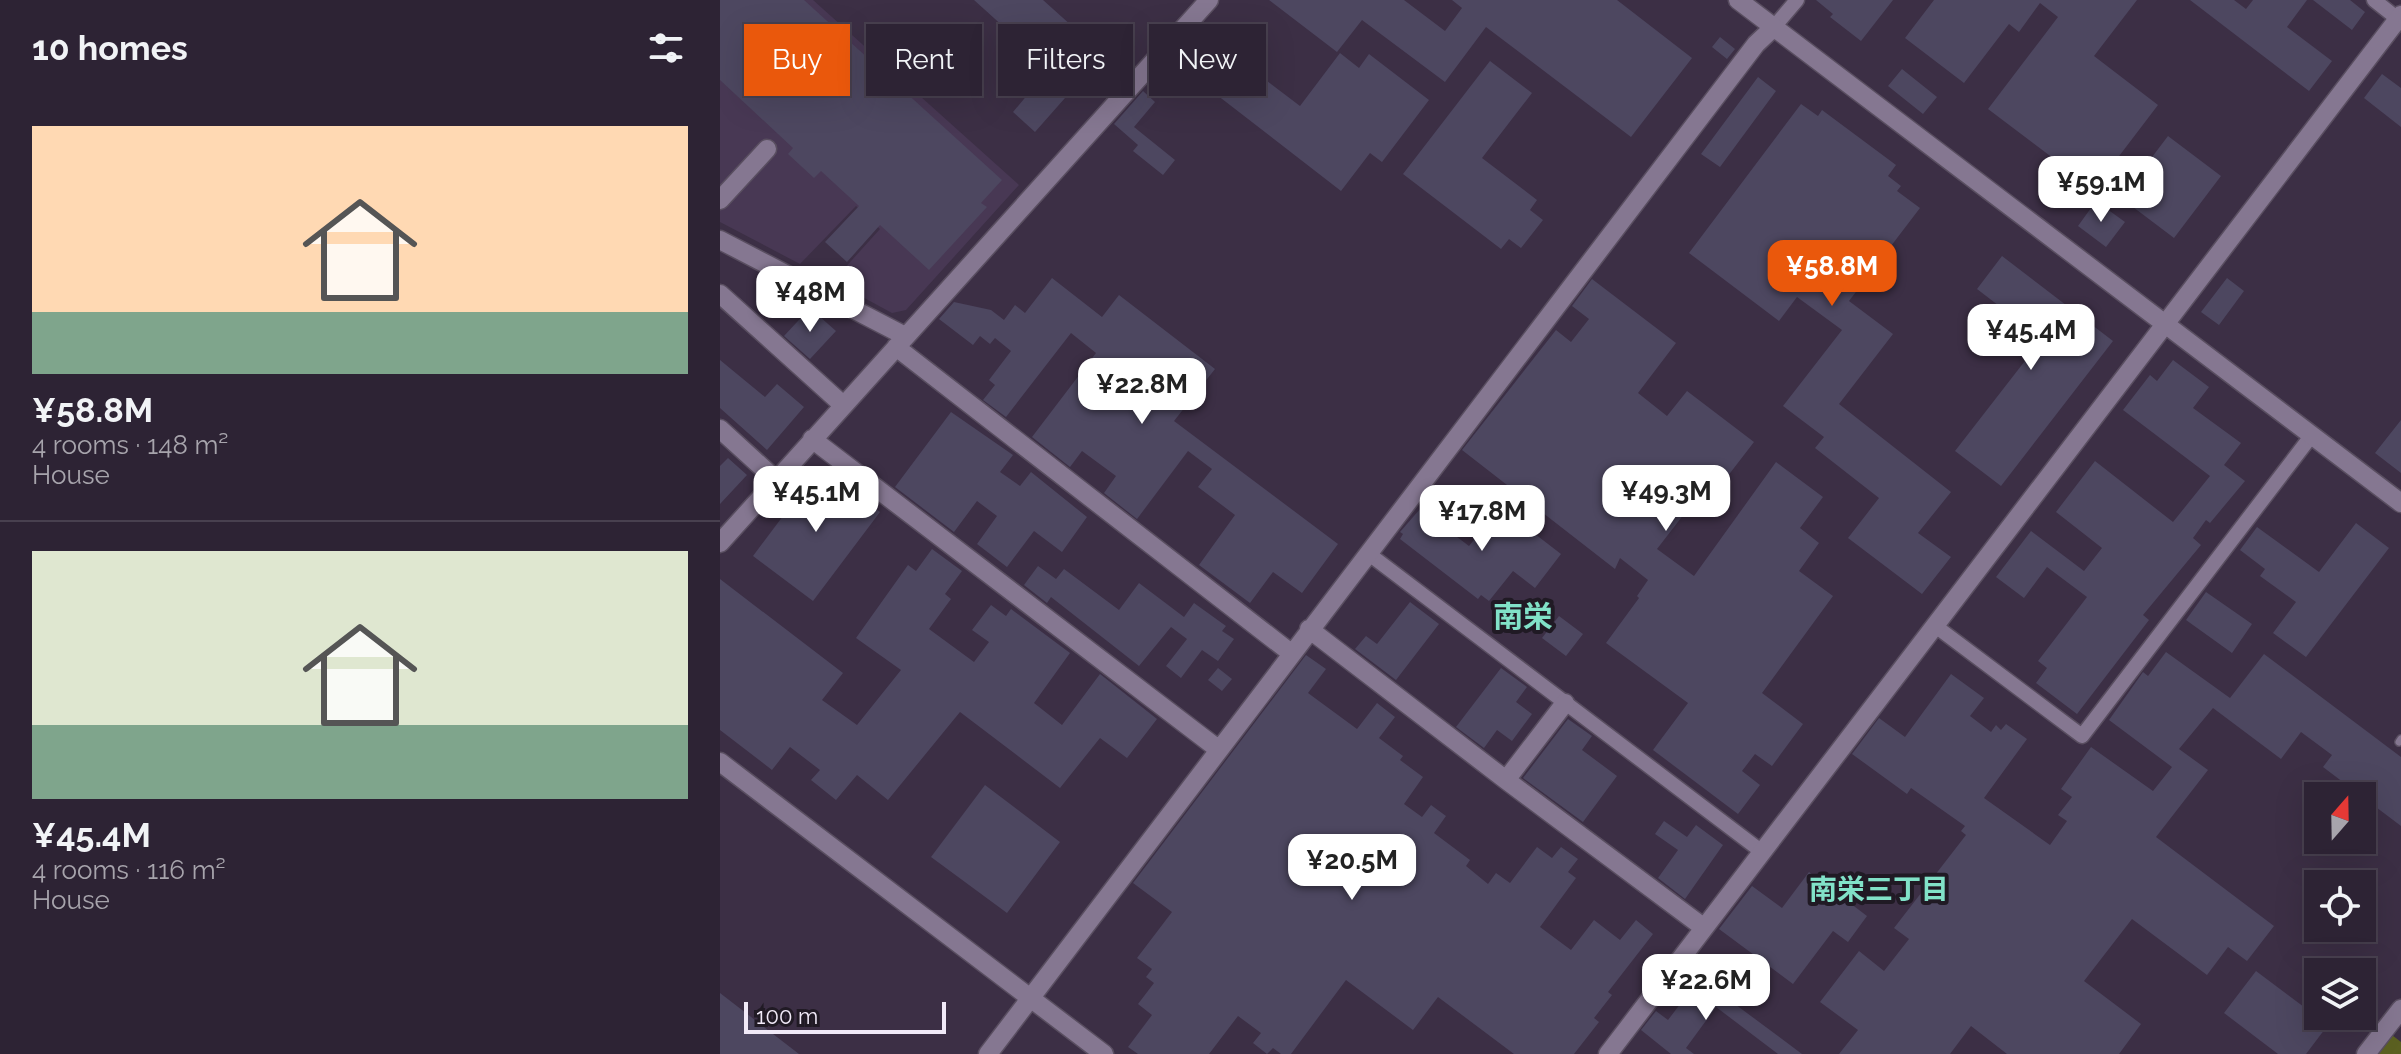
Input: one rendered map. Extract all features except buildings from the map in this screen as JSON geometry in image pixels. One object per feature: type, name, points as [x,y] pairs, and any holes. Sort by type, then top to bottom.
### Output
[{"type":"street","points":[[720,543],[1209,0]]},
{"type":"street","points":[[1738,0],[2401,503]]},
{"type":"street","points":[[988,1054],[1756,44],[1797,0]]},
{"type":"street","points":[[1608,1054],[2400,17],[2374,0]]},
{"type":"street","points":[[720,200],[767,149]]},
{"type":"street","points":[[720,240],[900,341],[1291,653]]},
{"type":"street","points":[[720,294],[843,405]]},
{"type":"street","points":[[720,429],[776,480]]},
{"type":"street","points":[[1934,625],[2082,736],[2312,435]]},
{"type":"street","points":[[812,439],[1218,749]]},
{"type":"street","points":[[1369,554],[1761,851]]},
{"type":"street","points":[[1309,629],[1703,927]]},
{"type":"street","points":[[1506,780],[1565,703]]},
{"type":"street","points":[[720,762],[1104,1054]]},
{"type":"street","points":[[2366,1054],[2401,1009]]},
{"type":"shaded area","points":[[720,0],[813,0],[840,24],[744,24],[744,96],[850,96],[850,33],[866,48],[866,96],[920,96],[1019,185],[906,310],[892,313],[833,281],[880,229],[856,206],[800,264],[720,222]]},
{"type":"green space","points":[[2392,1035],[2401,1042],[2401,1054],[2378,1054]]},
{"type":"district","name":"南栄","points":[[1523,617]]},
{"type":"district","name":"南栄三丁目","points":[[1879,889]]}]
